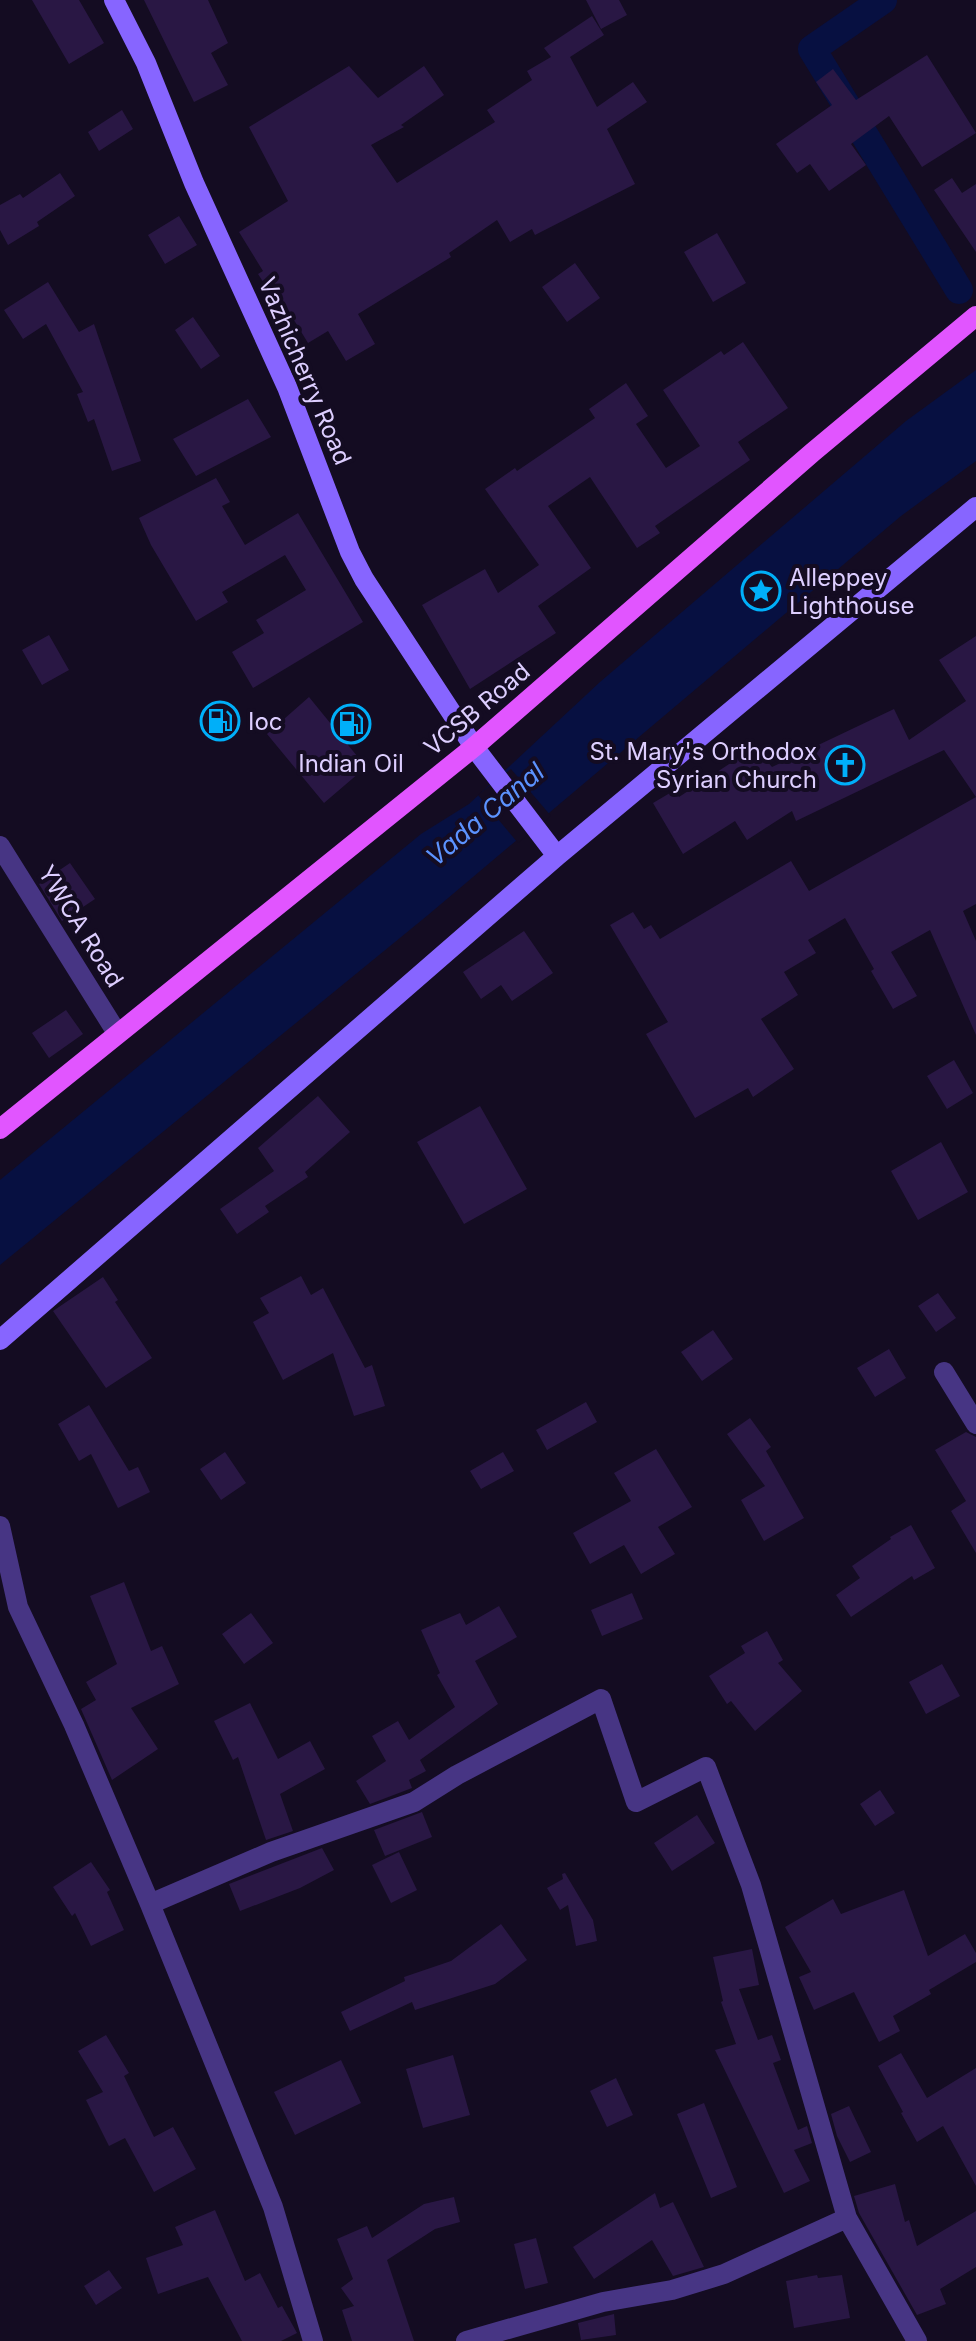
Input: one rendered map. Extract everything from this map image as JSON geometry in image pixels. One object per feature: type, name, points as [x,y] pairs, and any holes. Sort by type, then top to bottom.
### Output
[{"type":"main road","name":"Vazhicherry Road","points":[[114,0],[146,63],[194,183],[287,387],[350,552],[364,579],[474,747],[557,856]]},
{"type":"main road","name":"VCSB Road","points":[[0,1129],[474,747],[813,452],[976,316]]},
{"type":"main road","points":[[0,1340],[557,856],[976,507]]},
{"type":"street","name":"YWCA Road","points":[[0,846],[117,1033]]},
{"type":"street","points":[[944,1372],[976,1424]]},
{"type":"street","points":[[0,1526],[18,1607],[74,1725],[273,2207],[313,2341]]},
{"type":"street","points":[[150,1904],[271,1852],[414,1802],[457,1775],[601,1699],[636,1802],[706,1767],[751,1885],[847,2218],[917,2341]]},
{"type":"street","points":[[466,2341],[603,2302],[672,2290],[724,2274],[847,2218]]},
{"type":"water","name":"Vada Canal","points":[[976,370],[976,461],[901,516],[428,915],[0,1265],[0,1180],[421,834],[469,804],[600,682],[906,421]]},
{"type":"pier","points":[[511,769],[551,816],[518,843],[478,795]]},
{"type":"building","points":[[32,0],[79,0],[104,43],[69,64]]},
{"type":"building","points":[[144,0],[208,0],[228,43],[211,53],[228,85],[194,102]]},
{"type":"building","points":[[586,0],[619,0],[627,15],[601,29]]},
{"type":"building","points":[[592,16],[604,35],[570,57],[597,107],[633,82],[647,102],[607,129],[635,184],[535,235],[532,229],[510,242],[497,220],[449,253],[451,257],[358,314],[375,344],[346,361],[328,331],[308,343],[278,294],[273,297],[258,274],[263,271],[239,232],[288,201],[249,127],[349,66],[378,98],[424,66],[444,95],[401,125],[404,127],[371,145],[397,183],[495,122],[487,110],[532,80],[527,71],[551,57],[544,48]]},
{"type":"building","points":[[927,55],[976,133],[922,167],[889,116],[851,144],[866,165],[829,191],[810,164],[797,173],[776,144],[832,105],[816,82],[833,69],[856,100]]},
{"type":"building","points":[[122,110],[133,129],[99,151],[88,132]]},
{"type":"building","points":[[60,173],[75,196],[37,222],[39,226],[8,245],[0,230],[0,205],[20,194],[23,198]]},
{"type":"building","points":[[952,178],[962,193],[976,184],[976,252],[934,190]]},
{"type":"building","points":[[179,216],[197,245],[165,264],[148,235]]},
{"type":"building","points":[[717,233],[746,283],[713,302],[684,252]]},
{"type":"building","points":[[575,263],[600,298],[567,322],[542,287]]},
{"type":"building","points":[[48,282],[79,332],[94,324],[141,461],[112,471],[94,419],[88,422],[77,394],[83,392],[46,324],[23,339],[4,310]]},
{"type":"building","points":[[193,317],[220,356],[201,369],[175,330]]},
{"type":"building","points":[[743,342],[788,408],[738,442],[750,460],[655,526],[660,533],[637,548],[590,477],[548,506],[591,568],[538,606],[556,633],[470,689],[422,605],[485,569],[498,593],[539,565],[485,489],[595,418],[589,409],[626,383],[648,416],[636,424],[666,468],[700,446],[663,390],[721,351],[724,355]]},
{"type":"building","points":[[248,399],[271,437],[196,476],[173,439]]},
{"type":"building","points":[[216,478],[230,502],[222,506],[245,545],[298,513],[363,622],[253,688],[232,652],[264,633],[256,620],[306,590],[285,555],[222,592],[228,602],[196,621],[151,545],[139,518]]},
{"type":"building","points":[[49,635],[69,670],[42,685],[22,650]]},
{"type":"building","points":[[976,636],[976,797],[944,750],[796,821],[792,811],[747,840],[735,821],[683,854],[653,803],[675,790],[679,797],[755,747],[772,767],[894,709],[909,740],[966,701],[939,660]]},
{"type":"building","points":[[309,697],[366,767],[324,803],[267,734]]},
{"type":"building","points":[[976,797],[976,904],[963,911],[976,941],[976,1035],[930,930],[891,952],[917,996],[893,1009],[845,918],[808,940],[816,953],[784,972],[798,995],[761,1019],[794,1069],[753,1097],[748,1088],[695,1118],[646,1034],[668,1022],[610,925],[633,912],[644,929],[651,925],[660,939],[791,861],[809,891]]},
{"type":"building","points":[[70,863],[95,899],[62,921],[39,884]]},
{"type":"building","points":[[524,931],[553,973],[512,1001],[501,985],[481,999],[463,972]]},
{"type":"building","points":[[66,1010],[83,1034],[49,1058],[32,1033]]},
{"type":"building","points":[[954,1060],[973,1093],[947,1109],[927,1076]]},
{"type":"building","points":[[318,1096],[350,1132],[305,1172],[308,1177],[265,1206],[269,1212],[237,1234],[220,1209],[274,1171],[258,1148]]},
{"type":"building","points":[[480,1106],[527,1189],[464,1224],[417,1142]]},
{"type":"building","points":[[941,1142],[968,1192],[918,1220],[891,1171]]},
{"type":"building","points":[[301,1276],[311,1295],[323,1288],[365,1368],[372,1365],[385,1406],[354,1416],[333,1353],[283,1380],[253,1322],[269,1313],[260,1298]]},
{"type":"building","points":[[103,1277],[118,1300],[115,1302],[152,1358],[106,1388],[53,1311]]},
{"type":"building","points":[[938,1293],[956,1318],[936,1332],[918,1306]]},
{"type":"building","points":[[713,1330],[733,1359],[702,1381],[681,1352]]},
{"type":"building","points":[[889,1349],[906,1378],[875,1397],[857,1368]]},
{"type":"building","points":[[586,1402],[597,1422],[547,1450],[536,1430]]},
{"type":"building","points":[[89,1405],[129,1471],[138,1467],[150,1492],[118,1508],[91,1454],[79,1461],[58,1424]]},
{"type":"building","points":[[750,1418],[771,1447],[766,1451],[804,1518],[764,1541],[741,1500],[765,1486],[727,1434]]},
{"type":"building","points":[[966,1432],[976,1437],[976,1553],[951,1511],[966,1501],[935,1450]]},
{"type":"building","points":[[656,1449],[692,1507],[658,1527],[675,1554],[641,1574],[624,1545],[590,1564],[573,1533],[631,1501],[614,1473]]},
{"type":"building","points":[[225,1452],[246,1483],[221,1500],[200,1469]]},
{"type":"building","points":[[503,1452],[514,1471],[481,1489],[470,1471]]},
{"type":"building","points":[[911,1525],[935,1568],[914,1580],[912,1576],[851,1617],[836,1595],[860,1578],[852,1566]]},
{"type":"building","points":[[124,1582],[151,1651],[162,1646],[179,1684],[131,1708],[158,1749],[112,1780],[81,1709],[96,1700],[86,1682],[117,1664],[90,1596]]},
{"type":"building","points":[[632,1593],[643,1619],[602,1636],[591,1610]]},
{"type":"building","points":[[499,1606],[517,1637],[475,1661],[498,1704],[420,1760],[426,1771],[409,1780],[412,1788],[370,1804],[356,1781],[386,1761],[372,1736],[398,1721],[409,1740],[455,1707],[437,1675],[440,1673],[421,1630],[460,1613],[466,1625]]},
{"type":"building","points":[[251,1613],[273,1643],[244,1664],[222,1634]]},
{"type":"building","points":[[767,1631],[783,1660],[778,1663],[802,1691],[755,1731],[731,1701],[727,1704],[709,1676],[745,1653],[741,1646]]},
{"type":"building","points":[[942,1664],[960,1696],[926,1714],[909,1682]]},
{"type":"building","points":[[250,1703],[278,1759],[310,1741],[325,1769],[280,1794],[293,1831],[266,1840],[238,1757],[233,1760],[214,1721]]},
{"type":"building","points":[[880,1790],[895,1813],[875,1826],[860,1804]]},
{"type":"building","points":[[422,1812],[432,1837],[385,1856],[374,1830]]},
{"type":"building","points":[[697,1815],[715,1843],[672,1871],[654,1843]]},
{"type":"building","points":[[322,1848],[334,1870],[300,1888],[240,1911],[229,1884]]},
{"type":"building","points":[[399,1852],[417,1890],[391,1903],[372,1865]]},
{"type":"building","points":[[91,1862],[110,1890],[107,1892],[124,1930],[91,1946],[75,1913],[72,1916],[53,1887]]},
{"type":"building","points":[[565,1873],[593,1920],[597,1941],[576,1946],[568,1905],[560,1910],[547,1888],[563,1879],[562,1874]]},
{"type":"building","points":[[904,1890],[928,1956],[965,1934],[976,1953],[976,1962],[893,2016],[900,2031],[879,2042],[854,1992],[814,2010],[799,1977],[811,1972],[785,1927],[833,1899],[841,1914]]},
{"type":"building","points":[[501,1924],[527,1960],[495,1984],[415,2010],[412,2002],[350,2031],[341,2012],[405,1981],[404,1977],[451,1961]]},
{"type":"building","points":[[752,1949],[759,1985],[739,1989],[758,2040],[772,2035],[781,2060],[773,2063],[798,2130],[807,2126],[812,2143],[794,2150],[810,2181],[784,2193],[715,2050],[736,2044],[721,2002],[713,1957]]},
{"type":"building","points":[[106,2035],[129,2073],[124,2076],[154,2137],[173,2127],[196,2169],[154,2192],[125,2138],[109,2146],[86,2100],[103,2092],[78,2051]]},
{"type":"building","points":[[901,2053],[927,2098],[976,2068],[976,2186],[943,2126],[917,2142],[878,2066]]},
{"type":"building","points":[[453,2055],[470,2115],[423,2128],[406,2069]]},
{"type":"building","points":[[341,2060],[361,2103],[295,2135],[274,2092]]},
{"type":"building","points":[[616,2078],[633,2115],[607,2127],[590,2091]]},
{"type":"building","points":[[704,2103],[737,2187],[711,2198],[677,2114]]},
{"type":"building","points":[[849,2106],[871,2152],[850,2162],[837,2136],[831,2114]]},
{"type":"building","points":[[895,2184],[905,2222],[909,2220],[917,2246],[976,2211],[976,2267],[940,2289],[946,2304],[917,2315],[859,2213],[854,2196]]},
{"type":"building","points":[[655,2193],[660,2208],[673,2202],[704,2267],[673,2276],[652,2240],[594,2279],[573,2247]]},
{"type":"building","points":[[454,2197],[460,2222],[435,2229],[387,2260],[414,2341],[352,2341],[342,2310],[354,2306],[341,2288],[353,2279],[337,2239],[367,2226],[372,2238],[424,2204]]},
{"type":"building","points":[[215,2210],[245,2281],[260,2273],[278,2308],[282,2306],[297,2333],[281,2341],[242,2341],[208,2277],[158,2294],[146,2258],[183,2245],[175,2227]]},
{"type":"building","points":[[536,2238],[548,2283],[525,2289],[514,2244]]},
{"type":"building","points":[[109,2270],[122,2288],[96,2305],[84,2286]]},
{"type":"building","points":[[817,2275],[818,2278],[842,2275],[850,2318],[794,2328],[786,2281]]},
{"type":"building","points":[[614,2314],[616,2335],[581,2340],[578,2323]]},
{"type":"waterway","points":[[883,0],[812,49],[959,290]]},
{"type":"place","name":"Alleppey Lighthouse","points":[[761,591]]},
{"type":"place","name":"Ioc","points":[[220,721]]},
{"type":"place","name":"Indian Oil","points":[[351,724]]},
{"type":"place","name":"St. Mary's Orthodox Syrian Church","points":[[845,765]]}]
